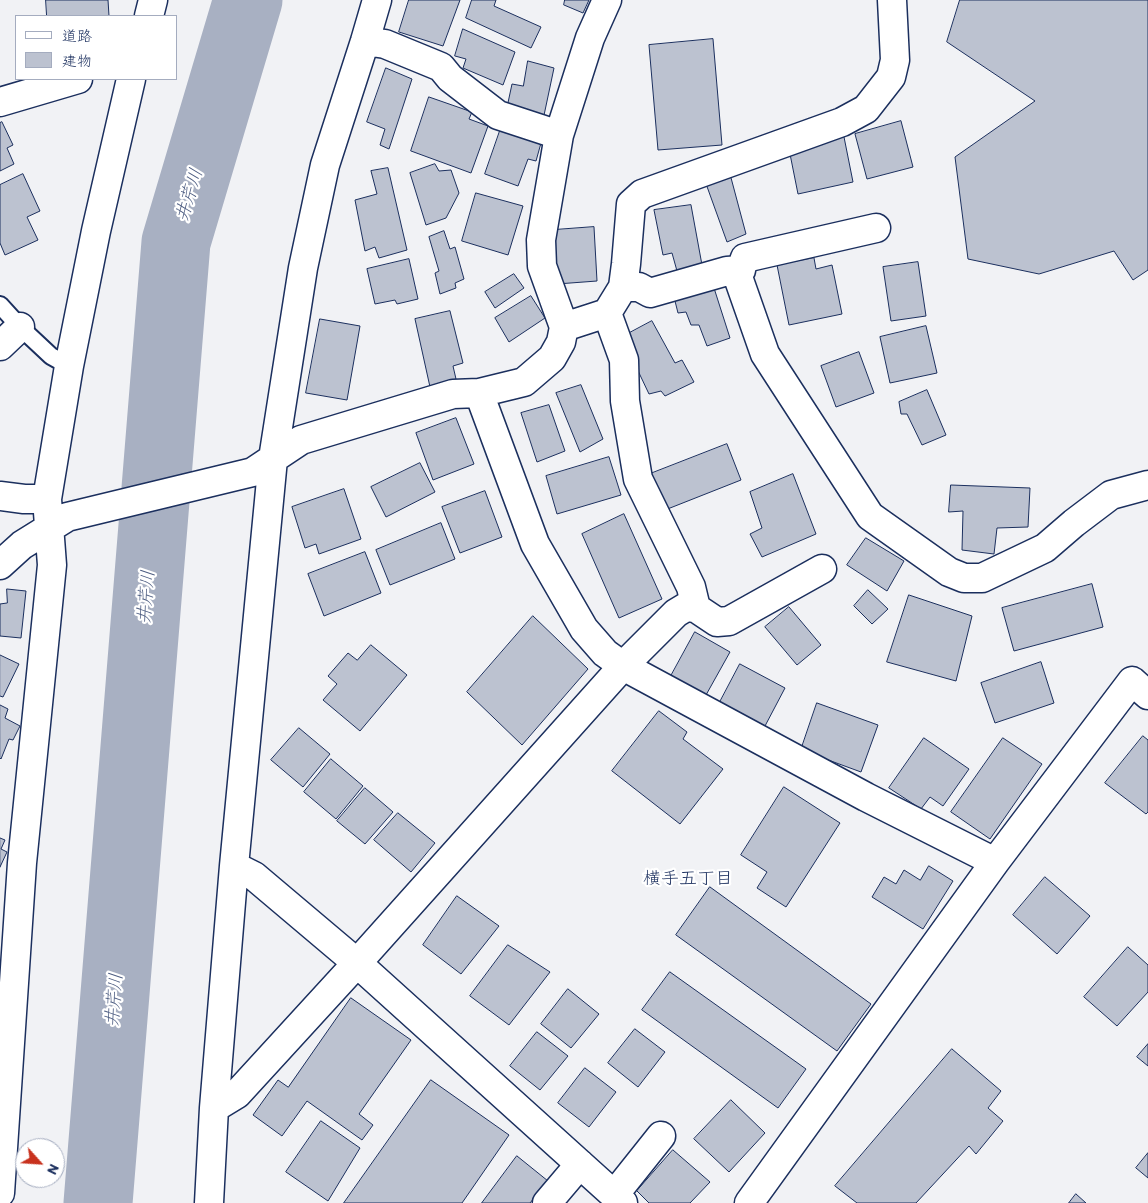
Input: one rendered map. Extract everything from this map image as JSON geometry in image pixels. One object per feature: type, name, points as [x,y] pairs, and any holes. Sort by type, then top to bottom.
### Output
[{"type":"street","points":[[148,15],[153,0]]},
{"type":"street","points":[[209,1203],[214,1108],[234,866],[263,465],[325,165],[366,41],[377,0]]},
{"type":"street","points":[[0,565],[22,546],[58,522],[263,465],[301,440],[453,394],[479,393],[524,382],[552,358],[561,342],[564,327],[542,266],[541,240],[559,135],[590,38],[607,0]]},
{"type":"street","points":[[564,327],[607,313],[623,287],[631,204],[642,194],[842,122],[866,108],[891,77],[894,60],[892,0]]},
{"type":"street","points":[[366,41],[385,44],[441,67],[450,78],[498,115],[559,135]]},
{"type":"street","points":[[0,102],[75,80]]},
{"type":"street","points":[[0,1193],[22,863],[58,522],[47,499],[69,366],[96,231],[131,80]]},
{"type":"street","points":[[876,228],[745,258],[738,277],[765,354],[870,516],[949,572],[964,578],[982,578],[1045,548],[1111,495],[1148,484]]},
{"type":"street","points":[[623,287],[639,287],[650,293],[727,270],[741,270]]},
{"type":"street","points":[[607,313],[624,360],[625,401],[638,479],[691,587],[696,608]]},
{"type":"street","points":[[0,346],[20,327]]},
{"type":"street","points":[[479,393],[535,544],[584,629],[605,653],[623,666],[866,797],[995,862]]},
{"type":"street","points":[[0,496],[47,499]]},
{"type":"street","points":[[214,1108],[237,1094],[623,666],[676,612],[686,607],[696,608],[717,622],[729,620],[822,569]]},
{"type":"street","points":[[749,1203],[995,862],[1143,681]]},
{"type":"street","points":[[234,866],[254,876],[357,963],[618,1199],[661,1136]]},
{"type":"street","points":[[547,1203],[580,1164]]},
{"type":"lane","points":[[0,305],[51,356],[69,366]]},
{"type":"building","points":[[46,0],[108,0],[109,15],[47,15]]},
{"type":"building","points":[[409,0],[460,0],[443,46],[399,32]]},
{"type":"building","points":[[472,0],[496,0],[494,6],[541,27],[531,48],[466,18]]},
{"type":"building","points":[[565,0],[589,0],[583,13],[564,5]]},
{"type":"building","points":[[960,0],[1148,0],[1148,270],[1133,280],[1114,251],[1039,274],[968,259],[955,157],[1035,101],[947,42]]},
{"type":"building","points":[[463,29],[515,52],[503,85],[463,68],[466,59],[455,56]]},
{"type":"building","points":[[713,39],[722,145],[658,150],[649,45]]},
{"type":"building","points":[[528,61],[554,68],[543,120],[506,112],[512,84],[523,86]]},
{"type":"building","points":[[386,68],[412,79],[389,149],[380,145],[385,129],[367,122]]},
{"type":"building","points":[[429,97],[472,112],[469,119],[488,126],[471,173],[411,151]]},
{"type":"building","points":[[901,121],[913,167],[867,179],[855,134]]},
{"type":"building","points":[[2,122],[13,145],[7,148],[14,164],[0,171],[0,123]]},
{"type":"building","points":[[501,128],[541,143],[536,161],[528,159],[518,186],[485,174]]},
{"type":"building","points":[[844,137],[853,182],[798,194],[789,149]]},
{"type":"building","points":[[435,164],[439,171],[451,170],[459,193],[446,218],[426,225],[410,173]]},
{"type":"building","points":[[388,168],[407,250],[379,258],[375,247],[365,251],[355,200],[377,194],[371,171]]},
{"type":"building","points":[[23,174],[40,211],[27,217],[38,240],[5,255],[0,243],[0,185]]},
{"type":"building","points":[[730,174],[746,234],[727,242],[705,181]]},
{"type":"building","points":[[476,193],[523,206],[508,255],[462,241]]},
{"type":"building","points":[[691,205],[702,265],[677,271],[672,253],[663,255],[654,210]]},
{"type":"building","points":[[594,227],[597,281],[557,284],[554,230]]},
{"type":"building","points":[[444,231],[450,249],[455,247],[464,279],[455,283],[456,288],[440,294],[435,273],[439,271],[429,237]]},
{"type":"building","points":[[814,258],[816,269],[832,265],[842,314],[789,325],[777,265]]},
{"type":"building","points":[[409,259],[418,299],[397,304],[395,300],[375,304],[367,269]]},
{"type":"building","points":[[918,262],[926,316],[891,321],[883,267]]},
{"type":"building","points":[[514,274],[524,288],[495,308],[485,292]]},
{"type":"building","points":[[714,288],[730,338],[707,346],[699,325],[691,325],[686,312],[678,313],[674,297]]},
{"type":"building","points":[[531,296],[545,318],[509,342],[495,318]]},
{"type":"building","points":[[450,311],[463,363],[453,366],[456,379],[430,387],[415,319]]},
{"type":"building","points":[[320,319],[360,326],[347,400],[306,393]]},
{"type":"building","points":[[652,321],[675,363],[682,360],[694,382],[665,396],[661,391],[649,394],[622,337]]},
{"type":"building","points":[[926,326],[937,373],[890,383],[880,337]]},
{"type":"building","points":[[859,352],[874,393],[836,407],[821,366]]},
{"type":"building","points":[[581,385],[603,439],[580,452],[556,393]]},
{"type":"building","points":[[927,390],[946,435],[922,445],[907,414],[901,414],[899,402]]},
{"type":"building","points":[[549,405],[565,451],[537,462],[521,413]]},
{"type":"building","points":[[456,418],[474,464],[433,480],[416,433]]},
{"type":"building","points":[[727,444],[741,480],[665,510],[650,474]]},
{"type":"building","points":[[609,457],[621,495],[557,514],[546,476]]},
{"type":"building","points":[[420,463],[435,492],[386,517],[371,487]]},
{"type":"building","points":[[793,474],[816,534],[762,557],[750,534],[762,528],[750,492]]},
{"type":"building","points":[[951,485],[1030,488],[1028,527],[997,528],[994,554],[962,550],[963,511],[949,512]]},
{"type":"building","points":[[344,489],[361,539],[319,554],[316,544],[305,548],[292,507]]},
{"type":"building","points":[[485,491],[502,537],[460,553],[442,507]]},
{"type":"building","points":[[624,514],[662,599],[619,618],[582,534]]},
{"type":"building","points":[[441,523],[455,559],[390,585],[376,550]]},
{"type":"building","points":[[866,538],[904,561],[887,591],[847,565]]},
{"type":"building","points":[[365,552],[381,593],[324,616],[308,574]]},
{"type":"building","points":[[1092,584],[1103,627],[1014,651],[1002,608]]},
{"type":"building","points":[[7,589],[26,591],[21,638],[0,636],[0,604],[7,603]]},
{"type":"building","points":[[868,590],[888,609],[872,624],[854,606]]},
{"type":"building","points":[[909,595],[972,616],[956,681],[887,662]]},
{"type":"building","points":[[789,607],[821,645],[797,665],[765,627]]},
{"type":"building","points":[[533,616],[588,669],[522,745],[467,692]]},
{"type":"building","points":[[695,632],[730,652],[706,695],[671,676]]},
{"type":"building","points":[[371,645],[407,675],[360,731],[323,700],[337,684],[328,676],[348,653],[357,660]]},
{"type":"building","points":[[0,655],[19,664],[3,697],[0,696]]},
{"type":"building","points":[[1041,662],[1054,703],[995,723],[981,683]]},
{"type":"building","points":[[740,664],[785,688],[765,726],[720,702]]},
{"type":"building","points":[[817,703],[878,725],[861,772],[801,750]]},
{"type":"building","points":[[0,705],[8,709],[5,718],[20,726],[13,740],[9,739],[1,759],[0,758]]},
{"type":"building","points":[[659,711],[687,732],[683,739],[723,769],[680,824],[612,771]]},
{"type":"building","points":[[299,728],[330,754],[303,787],[271,760]]},
{"type":"building","points":[[1143,736],[1148,740],[1148,812],[1146,814],[1105,783]]},
{"type":"building","points":[[924,738],[969,769],[943,806],[930,797],[921,809],[889,788]]},
{"type":"building","points":[[1003,738],[1042,764],[990,839],[951,812]]},
{"type":"building","points":[[331,759],[363,786],[336,819],[304,792]]},
{"type":"building","points":[[784,787],[840,823],[786,907],[757,888],[767,872],[741,855]]},
{"type":"building","points":[[365,788],[393,812],[365,844],[337,821]]},
{"type":"building","points":[[398,813],[435,843],[411,872],[374,840]]},
{"type":"building","points":[[0,838],[5,840],[1,849],[7,852],[0,867]]},
{"type":"building","points":[[929,866],[953,881],[923,929],[872,897],[884,877],[896,884],[904,870],[920,880]]},
{"type":"building","points":[[1045,877],[1090,916],[1057,954],[1013,915]]},
{"type":"building","points":[[710,887],[871,1004],[837,1051],[676,935]]},
{"type":"building","points":[[457,896],[499,926],[461,974],[423,945]]},
{"type":"building","points":[[508,945],[550,972],[509,1025],[470,996]]},
{"type":"building","points":[[1128,947],[1148,965],[1148,992],[1117,1026],[1084,997]]},
{"type":"building","points":[[670,972],[806,1069],[778,1108],[642,1010]]},
{"type":"building","points":[[568,989],[599,1014],[571,1048],[541,1024]]},
{"type":"building","points":[[351,998],[411,1040],[359,1114],[373,1125],[362,1140],[307,1101],[282,1136],[253,1115],[278,1080],[288,1087]]},
{"type":"building","points":[[635,1029],[665,1052],[638,1087],[608,1063]]},
{"type":"building","points":[[537,1032],[568,1056],[540,1090],[510,1066]]},
{"type":"building","points":[[1148,1044],[1148,1066],[1137,1057]]},
{"type":"building","points":[[952,1049],[1001,1091],[988,1108],[1003,1121],[976,1154],[969,1146],[916,1203],[857,1203],[835,1186]]},
{"type":"building","points":[[585,1068],[616,1092],[589,1127],[558,1103]]},
{"type":"building","points":[[431,1080],[509,1135],[462,1203],[344,1203]]},
{"type":"building","points":[[731,1100],[765,1133],[729,1172],[694,1139]]},
{"type":"building","points":[[321,1121],[360,1148],[328,1201],[286,1172]]},
{"type":"building","points":[[673,1150],[710,1182],[690,1203],[649,1203],[637,1191]]},
{"type":"building","points":[[1148,1153],[1148,1178],[1136,1168]]},
{"type":"building","points":[[517,1156],[548,1181],[530,1203],[482,1203]]},
{"type":"building","points":[[1076,1194],[1086,1203],[1069,1203]]},
{"type":"waterway","name":"井芹川","points":[[98,1203],[176,242],[248,0]]},
{"type":"district","name":"横手五丁目","points":[[688,879]]}]
